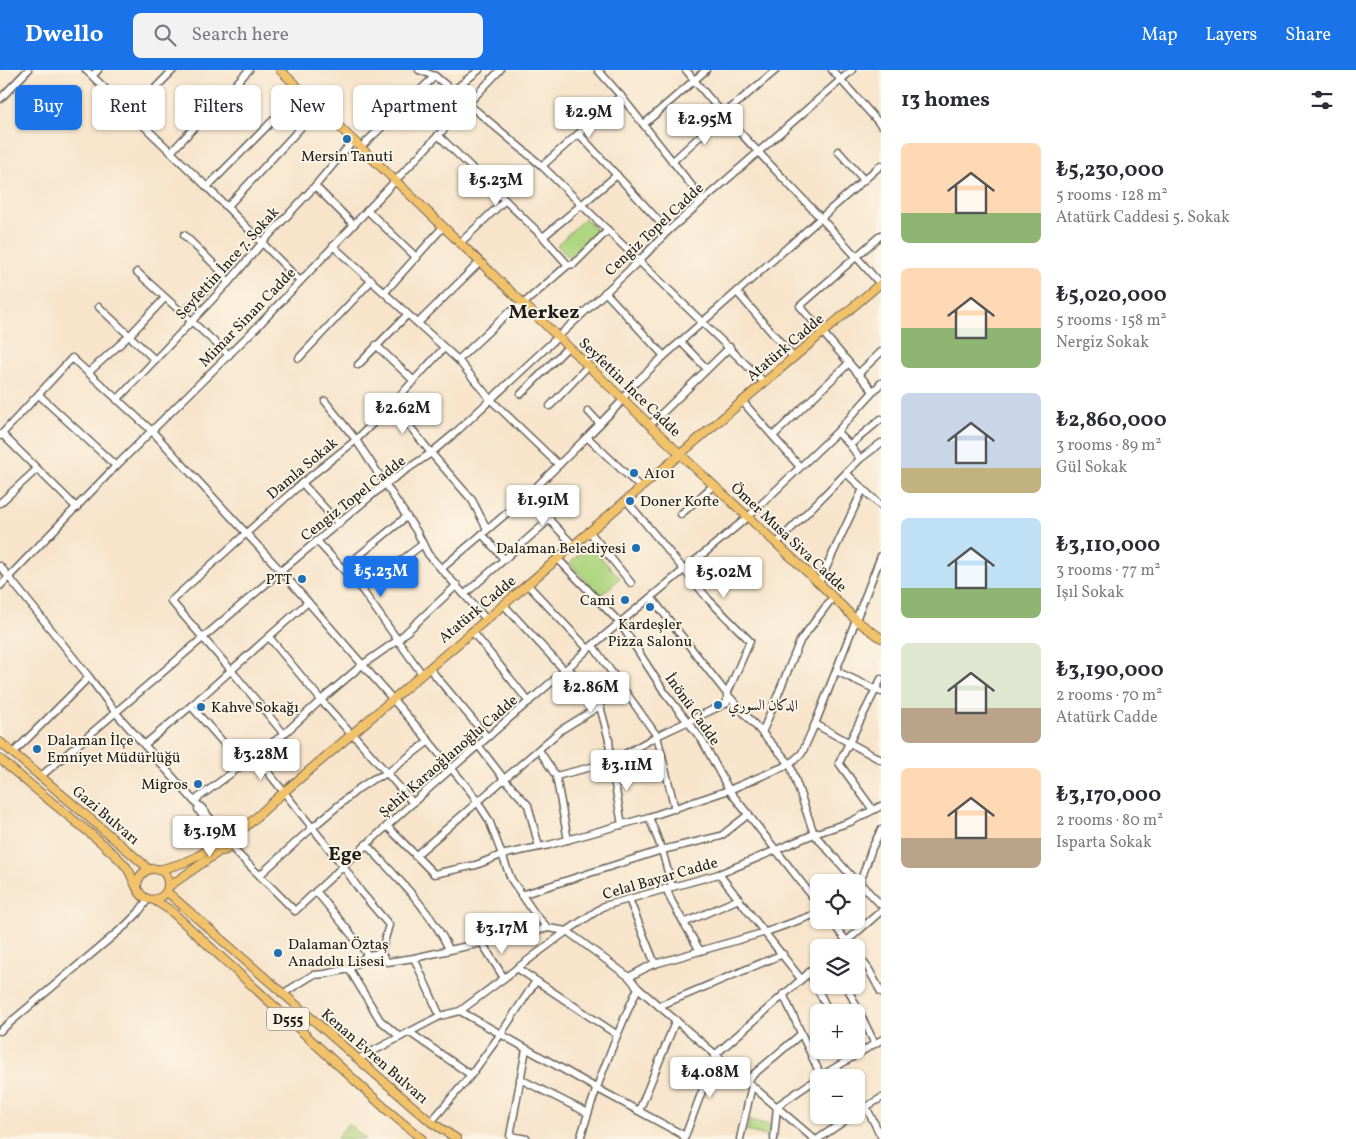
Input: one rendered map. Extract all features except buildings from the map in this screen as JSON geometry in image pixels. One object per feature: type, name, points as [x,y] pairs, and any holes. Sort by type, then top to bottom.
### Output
[{"type":"main road","name":"Seyfettin İnce Cadde","points":[[280,70],[296,85]]},
{"type":"main road","name":"Seyfettin İnce Cadde","points":[[342,130],[680,454]]},
{"type":"main road","name":"Atatürk Cadde","points":[[228,841],[573,544],[880,284]]},
{"type":"main road","name":"Ömer Musa Siva Cadde","points":[[680,454],[777,543],[856,621],[881,638]]},
{"type":"main road","name":"Gazi Bulvarı","points":[[0,742],[148,870]]},
{"type":"main road","name":"Gazi Bulvarı","points":[[0,759],[107,847],[128,869],[137,886]]},
{"type":"main road","points":[[220,837],[228,841],[227,849],[220,851],[167,889],[163,896],[151,899],[140,894],[137,886],[140,876],[148,870],[158,870],[183,864],[199,856],[220,837]]},
{"type":"main road","points":[[215,843],[216,848],[220,851]]},
{"type":"main road","points":[[158,870],[166,876],[167,889]]},
{"type":"main road","name":"Kenan Evren Bulvarı","points":[[167,889],[282,994],[431,1122],[453,1138]]},
{"type":"main road","name":"Kenan Evren Bulvarı","points":[[151,899],[170,910],[386,1110],[422,1139]]},
{"type":"street","points":[[0,99],[28,70]]},
{"type":"street","points":[[86,70],[103,85]]},
{"type":"street","points":[[93,75],[98,70]]},
{"type":"street","points":[[158,85],[173,70]]},
{"type":"street","points":[[171,152],[249,70]]},
{"type":"street","points":[[419,70],[431,73],[446,85]]},
{"type":"street","points":[[460,85],[479,70]]},
{"type":"street","name":"Mimar Sinan Cadde","points":[[476,96],[500,70]]},
{"type":"street","points":[[598,70],[622,96],[672,162],[704,200]]},
{"type":"street","points":[[686,70],[757,152],[857,257],[880,284]]},
{"type":"street","points":[[644,124],[706,70]]},
{"type":"street","points":[[672,162],[776,70]]},
{"type":"street","points":[[832,70],[881,125]]},
{"type":"street","name":"Cengiz Topel Cadde","points":[[40,777],[384,485],[431,453],[455,433],[639,261],[668,231],[852,70]]},
{"type":"street","points":[[360,148],[431,73]]},
{"type":"street","points":[[542,166],[622,96]]},
{"type":"street","points":[[476,110],[542,166],[764,382]]},
{"type":"street","points":[[207,187],[271,122]]},
{"type":"street","points":[[148,130],[300,281]]},
{"type":"street","points":[[226,207],[298,130]]},
{"type":"street","name":"Mimar Sinan Cadde","points":[[0,586],[300,281],[443,130]]},
{"type":"street","points":[[579,134],[668,231]]},
{"type":"street","points":[[438,135],[543,237],[568,265]]},
{"type":"street","name":"Seyfettin İnce 7. Sokak","points":[[117,400],[228,283],[262,242],[315,186],[353,141]]},
{"type":"street","points":[[838,151],[864,180]]},
{"type":"street","points":[[442,569],[527,496],[623,400],[629,389],[664,356],[881,165]]},
{"type":"street","points":[[543,237],[617,175]]},
{"type":"street","points":[[315,186],[353,224]]},
{"type":"street","points":[[460,243],[505,200]]},
{"type":"street","points":[[367,210],[417,258]]},
{"type":"street","points":[[385,292],[444,227]]},
{"type":"street","points":[[458,360],[508,313],[523,304],[568,265],[574,264],[608,230]]},
{"type":"street","points":[[873,392],[800,306],[881,234]]},
{"type":"street","points":[[184,236],[222,272],[228,283]]},
{"type":"street","points":[[334,246],[458,360],[490,399],[559,464]]},
{"type":"street","points":[[418,323],[480,262]]},
{"type":"street","points":[[137,272],[229,354]]},
{"type":"street","points":[[182,314],[222,272]]},
{"type":"street","points":[[299,358],[372,280]]},
{"type":"street","points":[[605,292],[664,356]]},
{"type":"street","points":[[737,292],[793,357]]},
{"type":"street","points":[[88,373],[129,336],[165,298]]},
{"type":"street","points":[[99,307],[155,360]]},
{"type":"street","points":[[358,364],[407,315]]},
{"type":"street","points":[[681,342],[707,368]]},
{"type":"street","points":[[376,345],[414,381]]},
{"type":"street","points":[[521,394],[568,347]]},
{"type":"street","points":[[650,425],[730,347]]},
{"type":"street","name":"Damla Sokak","points":[[203,638],[170,601],[302,483],[356,440],[444,348]]},
{"type":"street","points":[[858,374],[881,352]]},
{"type":"street","points":[[77,508],[1,435],[72,358],[152,431],[281,571],[429,741],[477,801],[489,820],[511,879],[535,914],[548,928]]},
{"type":"street","points":[[773,436],[850,363]]},
{"type":"street","points":[[550,406],[588,366]]},
{"type":"street","name":"Şehit Karaoğlanoğlu Cadde","points":[[261,874],[295,911],[366,844],[487,737],[748,516],[837,432],[881,383]]},
{"type":"street","points":[[38,395],[116,466]]},
{"type":"street","points":[[325,401],[356,440],[428,554],[486,619]]},
{"type":"street","points":[[742,401],[800,467]]},
{"type":"street","points":[[392,404],[472,500],[485,532],[504,559]]},
{"type":"street","points":[[588,411],[600,424]]},
{"type":"street","points":[[850,445],[881,419]]},
{"type":"street","points":[[837,432],[860,459]]},
{"type":"street","points":[[587,437],[640,487]]},
{"type":"street","points":[[777,543],[860,459],[881,443]]},
{"type":"street","points":[[0,503],[38,469]]},
{"type":"street","points":[[846,473],[881,506]]},
{"type":"street","points":[[302,483],[340,524]]},
{"type":"street","points":[[681,514],[714,486]]},
{"type":"street","points":[[819,583],[863,489]]},
{"type":"street","points":[[527,496],[573,544]]},
{"type":"street","points":[[556,776],[611,762],[657,736],[727,703],[727,694],[750,641],[710,600],[626,500]]},
{"type":"street","points":[[344,568],[406,517]]},
{"type":"street","points":[[465,594],[550,519]]},
{"type":"street","points":[[589,532],[631,583]]},
{"type":"street","points":[[317,541],[344,568],[398,640],[487,737]]},
{"type":"street","points":[[362,590],[423,544]]},
{"type":"street","points":[[387,826],[434,874],[476,865],[502,855],[568,840],[675,809],[730,790],[790,764],[802,752],[815,724],[881,556]]},
{"type":"street","name":"İnönü Cadde","points":[[558,558],[620,623],[665,692],[702,740],[730,790],[810,893]]},
{"type":"street","points":[[0,566],[116,713],[202,808],[228,841],[261,874],[358,789],[373,779],[386,774],[429,741]]},
{"type":"street","points":[[528,584],[591,647],[657,736],[675,809]]},
{"type":"street","points":[[194,801],[284,734],[320,700],[362,665],[398,640],[457,585]]},
{"type":"street","points":[[762,733],[800,641],[833,597]]},
{"type":"street","points":[[652,598],[727,694],[790,764],[814,834],[849,874]]},
{"type":"street","points":[[144,745],[308,602]]},
{"type":"street","points":[[503,604],[600,706],[609,740],[622,825]]},
{"type":"street","points":[[472,631],[529,702]]},
{"type":"street","points":[[270,637],[320,700],[413,803]]},
{"type":"street","points":[[203,638],[284,734]]},
{"type":"street","points":[[836,671],[878,691]]},
{"type":"street","points":[[13,753],[89,677]]},
{"type":"street","points":[[873,810],[838,763],[878,691],[881,679]]},
{"type":"street","points":[[191,706],[242,765]]},
{"type":"street","points":[[415,856],[561,730],[600,706]]},
{"type":"street","points":[[815,724],[881,760]]},
{"type":"street","points":[[478,745],[504,779],[528,805],[539,847]]},
{"type":"street","points":[[539,750],[556,776],[568,840]]},
{"type":"street","points":[[255,756],[313,827],[361,892],[389,924],[381,954]]},
{"type":"street","points":[[194,801],[211,829],[215,843]]},
{"type":"street","name":"Celal Bayar Cadde","points":[[358,1059],[440,1016],[460,1011],[566,931],[604,906],[719,874],[814,834],[850,822],[881,806]]},
{"type":"street","points":[[521,894],[662,850],[720,836],[749,814]]},
{"type":"street","points":[[649,817],[662,850],[672,902],[700,951]]},
{"type":"street","points":[[863,874],[872,848],[881,830]]},
{"type":"street","points":[[366,844],[418,901],[440,930],[449,949]]},
{"type":"street","points":[[719,874],[801,979]]},
{"type":"street","points":[[865,888],[881,906]]},
{"type":"street","points":[[316,891],[368,956]]},
{"type":"street","points":[[0,1032],[126,925],[151,899]]},
{"type":"street","points":[[630,899],[655,964]]},
{"type":"street","points":[[684,923],[739,899]]},
{"type":"street","points":[[849,939],[881,911]]},
{"type":"street","points":[[629,977],[655,964],[766,932],[810,916]]},
{"type":"street","points":[[381,954],[387,962],[414,958],[548,928],[566,931],[629,977],[638,988],[814,1139]]},
{"type":"street","points":[[837,929],[845,939]]},
{"type":"street","points":[[482,942],[504,978]]},
{"type":"street","points":[[282,994],[313,975],[348,969],[368,956],[381,954]]},
{"type":"street","points":[[659,1006],[783,954]]},
{"type":"street","points":[[414,958],[440,1016]]},
{"type":"street","points":[[865,964],[881,992]]},
{"type":"street","points":[[517,968],[616,1034]]},
{"type":"street","points":[[348,969],[380,1020],[400,1037]]},
{"type":"street","points":[[460,1011],[684,1137],[716,1054],[809,972],[825,1004]]},
{"type":"street","points":[[431,1122],[472,1075],[536,981]]},
{"type":"street","points":[[580,1139],[616,1034],[638,988]]},
{"type":"street","points":[[783,994],[818,1069]]},
{"type":"street","points":[[850,994],[874,1044]]},
{"type":"street","points":[[639,1111],[676,1020]]},
{"type":"street","points":[[409,1032],[472,1075]]},
{"type":"street","points":[[740,1139],[750,1083],[801,1034]]},
{"type":"street","points":[[865,1049],[881,1040]]},
{"type":"street","points":[[526,1049],[510,1136],[527,1139]]},
{"type":"street","points":[[833,1069],[849,1059]]},
{"type":"street","points":[[520,1079],[588,1113]]},
{"type":"street","points":[[776,1106],[810,1083]]},
{"type":"street","points":[[881,1098],[866,1107],[881,1136]]},
{"type":"street","points":[[774,1139],[776,1106]]},
{"type":"street","points":[[818,1139],[840,1124]]},
{"type":"green space","points":[[585,218],[599,233],[571,260],[557,245]]},
{"type":"green space","points":[[589,545],[620,578],[600,596],[570,563]]},
{"type":"green space","points":[[750,1120],[773,1126],[770,1137],[747,1131]]},
{"type":"green space","points":[[348,1124],[366,1139],[338,1139]]},
{"type":"place","name":"Mersin Tanuti","points":[[347,139]]},
{"type":"place","name":"A101","points":[[634,473]]},
{"type":"place","name":"Doner Kofte","points":[[630,501]]},
{"type":"place","name":"Dalaman Belediyesi","points":[[636,548]]},
{"type":"place","name":"PTT","points":[[302,579]]},
{"type":"place","name":"Cami","points":[[625,600]]},
{"type":"place","name":"Kardeşler Pizza Salonu","points":[[650,607]]},
{"type":"place","name":"الدكان السوري","points":[[718,705]]},
{"type":"place","name":"Kahve Sokağı","points":[[201,707]]},
{"type":"place","name":"Dalaman İlçe Emniyet Müdürlüğü","points":[[37,749]]},
{"type":"place","name":"Migros","points":[[198,784]]},
{"type":"place","name":"Dalaman Öztaş Anadolu Lisesi","points":[[278,953]]},
{"type":"district","name":"Merkez","points":[[544,311]]},
{"type":"district","name":"Ege","points":[[345,853]]}]
